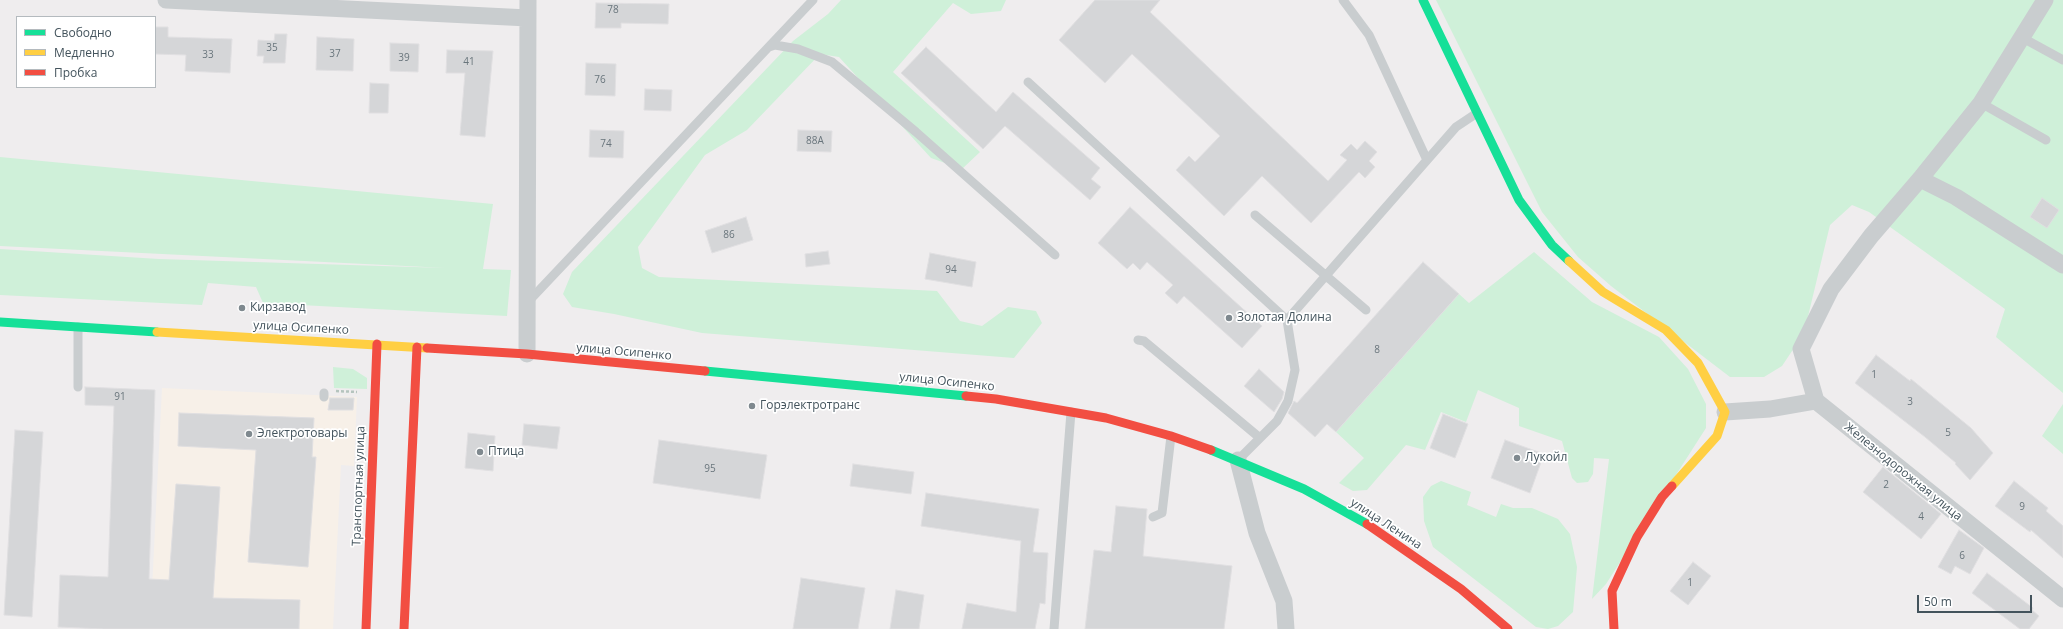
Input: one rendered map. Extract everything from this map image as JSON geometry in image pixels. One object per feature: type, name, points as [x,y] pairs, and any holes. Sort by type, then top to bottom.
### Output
[{"type":"main road","points":[[1423,0],[1519,200],[1552,245],[1603,292],[1666,330],[1698,363],[1725,412],[1718,436],[1662,497],[1637,537],[1612,591],[1614,629]]},
{"type":"main road","name":"улица Осипенко","points":[[0,322],[527,354],[996,399],[1106,418],[1171,436],[1238,460]]},
{"type":"main road","name":"Транспортная улица","points":[[366,629],[377,344]]},
{"type":"main road","points":[[404,629],[417,347]]},
{"type":"main road","name":"улица Ленина","points":[[1238,460],[1304,489],[1362,521],[1461,589],[1508,629]]},
{"type":"street","points":[[166,0],[528,18]]},
{"type":"street","points":[[527,354],[528,0]]},
{"type":"street","points":[[1725,412],[1770,409],[1816,401],[1801,349],[1831,288],[1871,236],[1920,179],[1981,103],[2045,0]]},
{"type":"street","points":[[1920,179],[1956,197],[2063,266]]},
{"type":"street","name":"Железнодорожная улица","points":[[1816,401],[2063,599]]},
{"type":"street","points":[[1238,460],[1257,533],[1284,601],[1286,629]]},
{"type":"lane","points":[[528,302],[813,0]]},
{"type":"lane","points":[[1343,0],[1369,35],[1427,160]]},
{"type":"lane","points":[[2021,37],[2063,60]]},
{"type":"lane","points":[[770,46],[775,45],[798,49],[832,62],[916,132],[1055,255]]},
{"type":"lane","points":[[1028,82],[1287,320],[1295,370],[1288,401],[1277,421],[1238,460]]},
{"type":"lane","points":[[1981,103],[2046,140]]},
{"type":"lane","points":[[1287,320],[1456,127],[1477,112]]},
{"type":"lane","points":[[1255,215],[1366,310]]},
{"type":"lane","points":[[78,327],[78,387]]},
{"type":"lane","points":[[1138,340],[1144,341],[1260,438]]},
{"type":"lane","points":[[1054,629],[1071,412]]},
{"type":"lane","points":[[1153,517],[1162,514],[1171,436]]},
{"type":"path","points":[[334,391],[375,394]]},
{"type":"shaded area","points":[[162,388],[357,397],[354,466],[341,465],[333,629],[150,629]]},
{"type":"green space","points":[[841,0],[1006,0],[1001,11],[971,14],[953,3],[893,72],[980,152],[962,169],[931,158],[839,57],[820,54],[747,130],[705,155],[638,247],[642,268],[659,277],[937,291],[960,321],[982,326],[1008,307],[1036,311],[1042,323],[1014,358],[702,333],[614,314],[572,307],[563,294],[572,272],[793,41],[828,14]]},
{"type":"green space","points":[[1436,0],[2063,0],[2063,393],[1996,337],[2005,309],[1869,212],[1852,205],[1830,225],[1804,333],[1782,366],[1764,377],[1730,377],[1611,286],[1578,257],[1542,212]]},
{"type":"green space","points":[[0,157],[493,204],[483,269],[511,270],[507,316],[263,303],[256,287],[208,283],[202,305],[0,295],[0,249],[159,259],[446,268],[0,246]]},
{"type":"green space","points":[[1534,252],[1592,302],[1659,337],[1688,369],[1706,404],[1706,428],[1606,584],[1592,599],[1609,459],[1594,458],[1593,474],[1588,482],[1577,483],[1572,478],[1562,441],[1519,426],[1519,408],[1478,390],[1466,422],[1441,412],[1425,450],[1406,445],[1367,490],[1353,491],[1339,483],[1364,458],[1336,432],[1459,294],[1469,303]]},
{"type":"green space","points":[[333,367],[353,369],[367,378],[367,389],[334,388]]},
{"type":"green space","points":[[2063,404],[2063,454],[2042,436]]},
{"type":"green space","points":[[1441,481],[1471,492],[1467,505],[1496,517],[1501,504],[1513,508],[1532,508],[1558,519],[1570,534],[1577,567],[1573,612],[1558,626],[1548,629],[1536,627],[1433,547],[1424,521],[1423,497],[1431,486]]},
{"type":"building","points":[[1095,0],[1160,0],[1150,12],[1328,181],[1347,160],[1340,155],[1351,144],[1357,150],[1365,141],[1377,152],[1369,161],[1375,167],[1365,178],[1359,172],[1311,223],[1262,176],[1224,216],[1176,170],[1189,156],[1195,162],[1220,136],[1132,54],[1105,83],[1059,40]]},
{"type":"building","points":[[596,3],[669,4],[668,24],[621,23],[621,28],[595,28]]},
{"type":"building","points":[[156,27],[168,27],[168,37],[232,39],[230,73],[185,71],[186,55],[156,54]]},
{"type":"building","points":[[275,34],[287,34],[285,63],[263,63],[264,56],[257,56],[258,40],[274,41]]},
{"type":"building","points":[[317,37],[354,39],[353,71],[316,70]]},
{"type":"building","points":[[390,43],[419,44],[418,72],[390,71]]},
{"type":"building","points":[[926,47],[996,112],[1013,92],[1100,168],[1091,179],[1101,187],[1090,200],[1005,126],[983,149],[901,73]]},
{"type":"building","points":[[447,50],[493,51],[485,137],[460,135],[465,73],[446,73]]},
{"type":"building","points":[[586,63],[616,64],[615,96],[585,95]]},
{"type":"building","points":[[370,83],[389,84],[388,113],[369,113]]},
{"type":"building","points":[[645,89],[672,90],[671,111],[644,110]]},
{"type":"building","points":[[590,130],[624,131],[623,158],[589,157]]},
{"type":"building","points":[[798,130],[832,131],[831,152],[797,151]]},
{"type":"building","points":[[2042,198],[2059,210],[2047,228],[2030,217]]},
{"type":"building","points":[[1130,207],[1262,326],[1242,348],[1184,296],[1177,304],[1165,293],[1173,285],[1147,262],[1140,270],[1133,263],[1127,269],[1098,243]]},
{"type":"building","points":[[746,217],[753,240],[712,253],[705,231]]},
{"type":"building","points":[[828,251],[830,264],[806,267],[805,254]]},
{"type":"building","points":[[930,253],[976,262],[972,287],[925,279]]},
{"type":"building","points":[[1423,262],[1459,294],[1336,432],[1327,424],[1315,437],[1288,413],[1294,401],[1297,403]]},
{"type":"building","points":[[1876,355],[1910,381],[1911,379],[1971,428],[1993,453],[1970,480],[1955,464],[1956,463],[1855,383]]},
{"type":"building","points":[[1259,369],[1284,392],[1282,399],[1274,412],[1244,386]]},
{"type":"building","points":[[85,387],[155,390],[149,579],[169,580],[176,484],[220,487],[213,598],[300,600],[299,629],[104,629],[58,627],[60,575],[108,577],[114,406],[85,405]]},
{"type":"building","points":[[330,398],[354,398],[353,410],[328,410]]},
{"type":"building","points":[[179,413],[314,418],[312,457],[316,457],[308,567],[248,562],[256,450],[178,446]]},
{"type":"building","points":[[1443,414],[1468,424],[1455,458],[1430,448]]},
{"type":"building","points":[[524,424],[560,427],[557,449],[522,445]]},
{"type":"building","points":[[15,430],[43,432],[32,617],[4,615]]},
{"type":"building","name":"Птица","points":[[468,433],[495,436],[493,471],[465,468]]},
{"type":"building","points":[[659,440],[767,455],[760,499],[653,483]]},
{"type":"building","points":[[1505,440],[1544,454],[1530,493],[1491,478]]},
{"type":"building","points":[[853,464],[914,472],[911,494],[850,486]]},
{"type":"building","points":[[1883,467],[1941,514],[1921,539],[1863,492]]},
{"type":"building","points":[[2014,481],[2048,508],[2046,511],[2063,526],[2063,558],[2031,530],[2030,532],[1995,506]]},
{"type":"building","points":[[926,493],[1039,509],[1033,552],[1048,553],[1045,604],[1040,603],[1035,629],[962,629],[967,603],[1016,612],[1021,541],[921,526]]},
{"type":"building","points":[[1116,506],[1147,509],[1143,556],[1232,566],[1224,629],[1085,629],[1094,550],[1111,552]]},
{"type":"building","points":[[1959,530],[1984,548],[1970,574],[1955,566],[1951,574],[1938,567]]},
{"type":"building","points":[[1693,562],[1711,576],[1688,605],[1670,591]]},
{"type":"building","points":[[1987,573],[2033,608],[2032,610],[2039,616],[2029,629],[2020,629],[1972,593]]},
{"type":"building","points":[[801,578],[865,588],[858,629],[793,629]]},
{"type":"building","points":[[896,590],[924,595],[919,629],[890,629]]},
{"type":"traffic: fast","points":[[1423,0],[1519,200],[1552,245],[1569,261]]},
{"type":"traffic: fast","points":[[0,322],[157,332]]},
{"type":"traffic: fast","points":[[705,371],[966,396]]},
{"type":"traffic: fast","points":[[1211,450],[1304,489],[1367,524]]},
{"type":"traffic: slow","points":[[1569,261],[1603,292],[1666,330],[1698,363],[1725,412],[1717,436],[1672,486]]},
{"type":"traffic: slow","points":[[157,332],[427,348]]},
{"type":"traffic: jam","points":[[366,629],[377,344]]},
{"type":"traffic: jam","points":[[404,629],[417,347]]},
{"type":"traffic: jam","points":[[427,348],[527,354],[705,371]]},
{"type":"traffic: jam","points":[[966,396],[996,399],[1106,418],[1171,436],[1211,450]]},
{"type":"traffic: jam","points":[[1614,629],[1612,591],[1637,537],[1662,497],[1672,486]]},
{"type":"traffic: jam","points":[[1367,524],[1461,589],[1508,629]]},
{"type":"place","name":"Кирзавод","points":[[242,308]]},
{"type":"place","name":"Золотая Долина","points":[[1229,318]]},
{"type":"place","name":"Горэлектротранс","points":[[752,406]]},
{"type":"place","name":"Электротовары","points":[[249,434]]},
{"type":"place","name":"Птица","points":[[480,452]]},
{"type":"place","name":"Лукойл","points":[[1517,458]]}]
